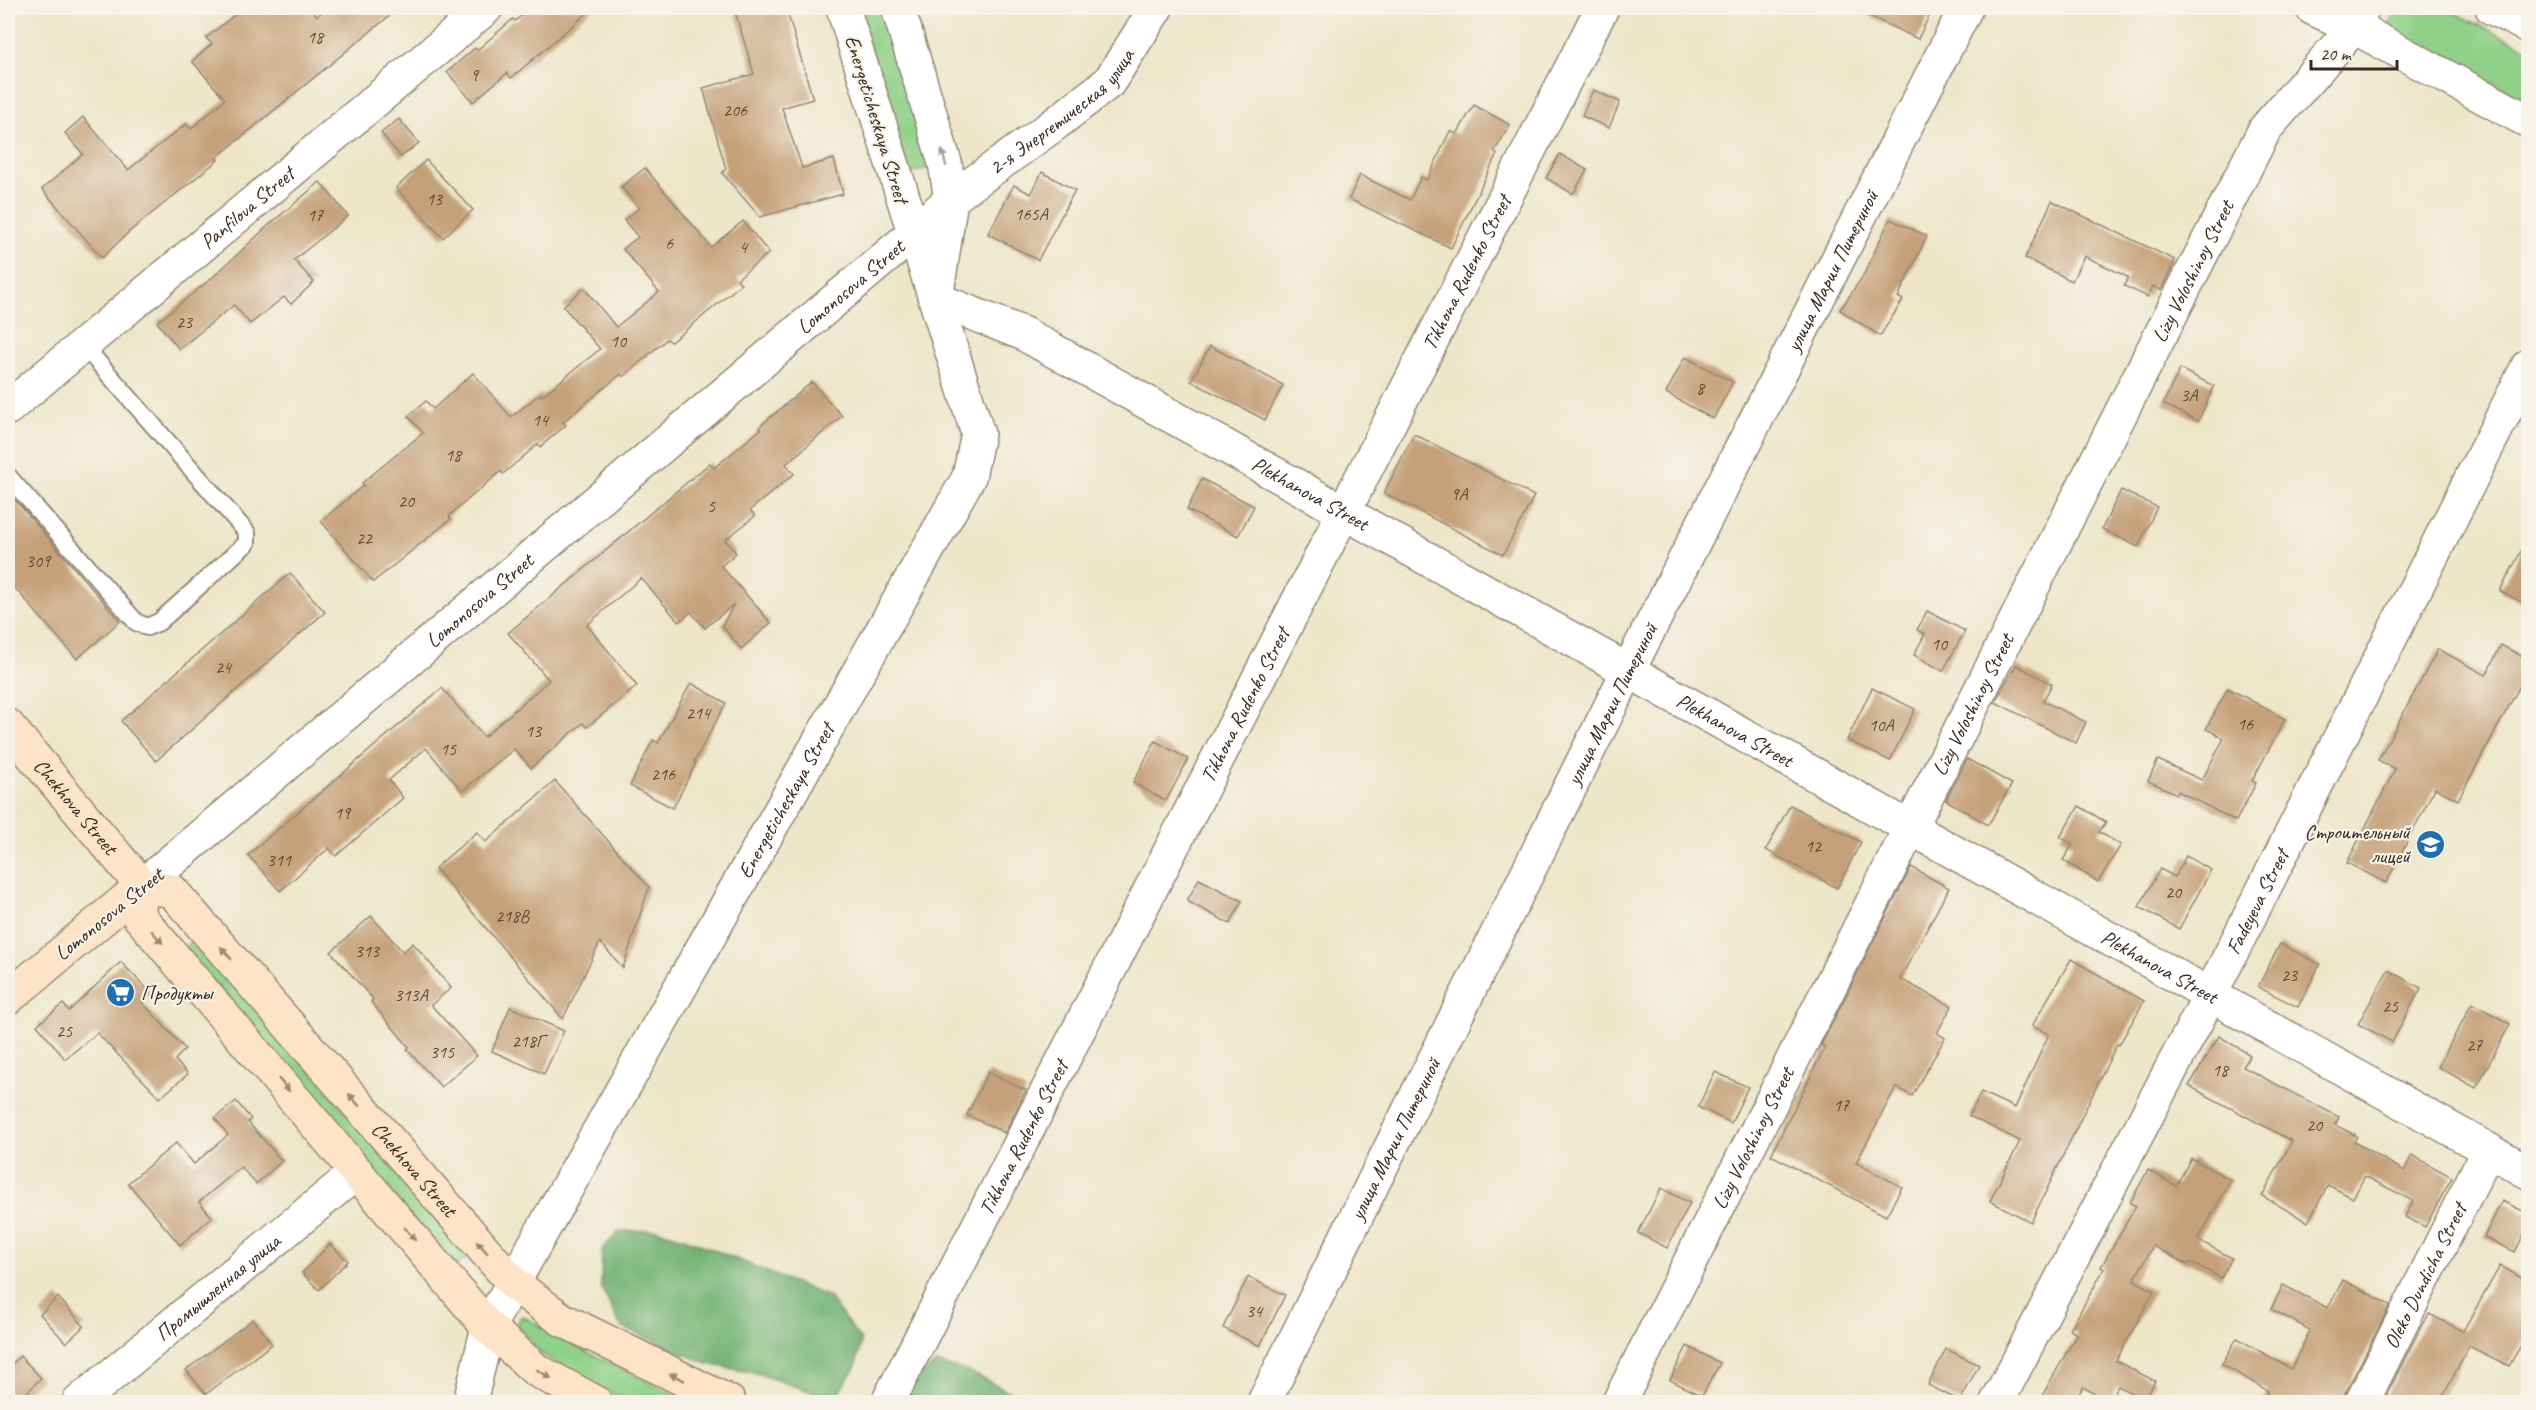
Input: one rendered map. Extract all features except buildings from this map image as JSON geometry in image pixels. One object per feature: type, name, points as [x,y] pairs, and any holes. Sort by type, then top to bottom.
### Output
[{"type":"main road","name":"Chekhova Street","points":[[8,726],[142,886],[172,891],[514,1284],[561,1319],[729,1402]]},
{"type":"main road","name":"Lomonosova Street","points":[[8,998],[142,886]]},
{"type":"main road","points":[[142,886],[138,915],[488,1327],[536,1370],[595,1402]]},
{"type":"street","name":"Panfilova Street","points":[[8,408],[486,8]]},
{"type":"street","name":"Energeticheskaya Street","points":[[488,1327],[969,477],[978,435],[843,8]]},
{"type":"street","name":"Energeticheskaya Street","points":[[898,8],[945,163],[951,199],[936,299]]},
{"type":"street","name":"2-я Энергетическая улица","points":[[951,199],[1109,82],[1156,8]]},
{"type":"street","name":"Tikhona Rudenko Street","points":[[888,1402],[1602,8]]},
{"type":"street","name":"улица Марии Питериной","points":[[1264,1402],[1628,671],[1966,8]]},
{"type":"street","points":[[2312,8],[2359,17],[2529,121]]},
{"type":"street","points":[[2492,8],[2529,26]]},
{"type":"street","name":"Lizy Voloshinoy Street","points":[[1619,1402],[2265,129],[2359,17]]},
{"type":"street","name":"Lomonosova Street","points":[[142,886],[891,250],[913,234],[951,199]]},
{"type":"street","name":"Plekhanova Street","points":[[936,299],[1024,334],[2529,1172]]},
{"type":"street","name":"Fadeyeva Street","points":[[1997,1402],[2210,994],[2529,366]]},
{"type":"street","name":"Oleko Dundicha Street","points":[[2362,1402],[2488,1150]]},
{"type":"street","name":"Промышленная улица","points":[[79,1402],[357,1172]]},
{"type":"street","points":[[470,1402],[488,1327]]},
{"type":"lane","points":[[8,476],[136,622],[147,627],[159,622],[247,543],[247,533],[243,528],[83,345]]},
{"type":"green space","points":[[857,8],[882,8],[931,167],[909,174]]},
{"type":"green space","points":[[2397,8],[2445,8],[2528,49],[2528,101],[2386,30]]},
{"type":"green space","points":[[197,936],[468,1257],[454,1268],[184,948]]},
{"type":"green space","points":[[657,1230],[687,1239],[829,1297],[861,1341],[856,1366],[836,1397],[809,1391],[759,1374],[708,1364],[621,1327],[601,1287],[602,1249],[620,1231]]},
{"type":"green space","points":[[522,1316],[587,1352],[689,1402],[630,1402],[576,1376],[539,1352],[516,1325]]},
{"type":"green space","points":[[935,1363],[970,1372],[1030,1402],[895,1402]]},
{"type":"place","name":"Строительный лицей","points":[[2431,844]]},
{"type":"place","name":"Продукты","points":[[120,993]]}]
